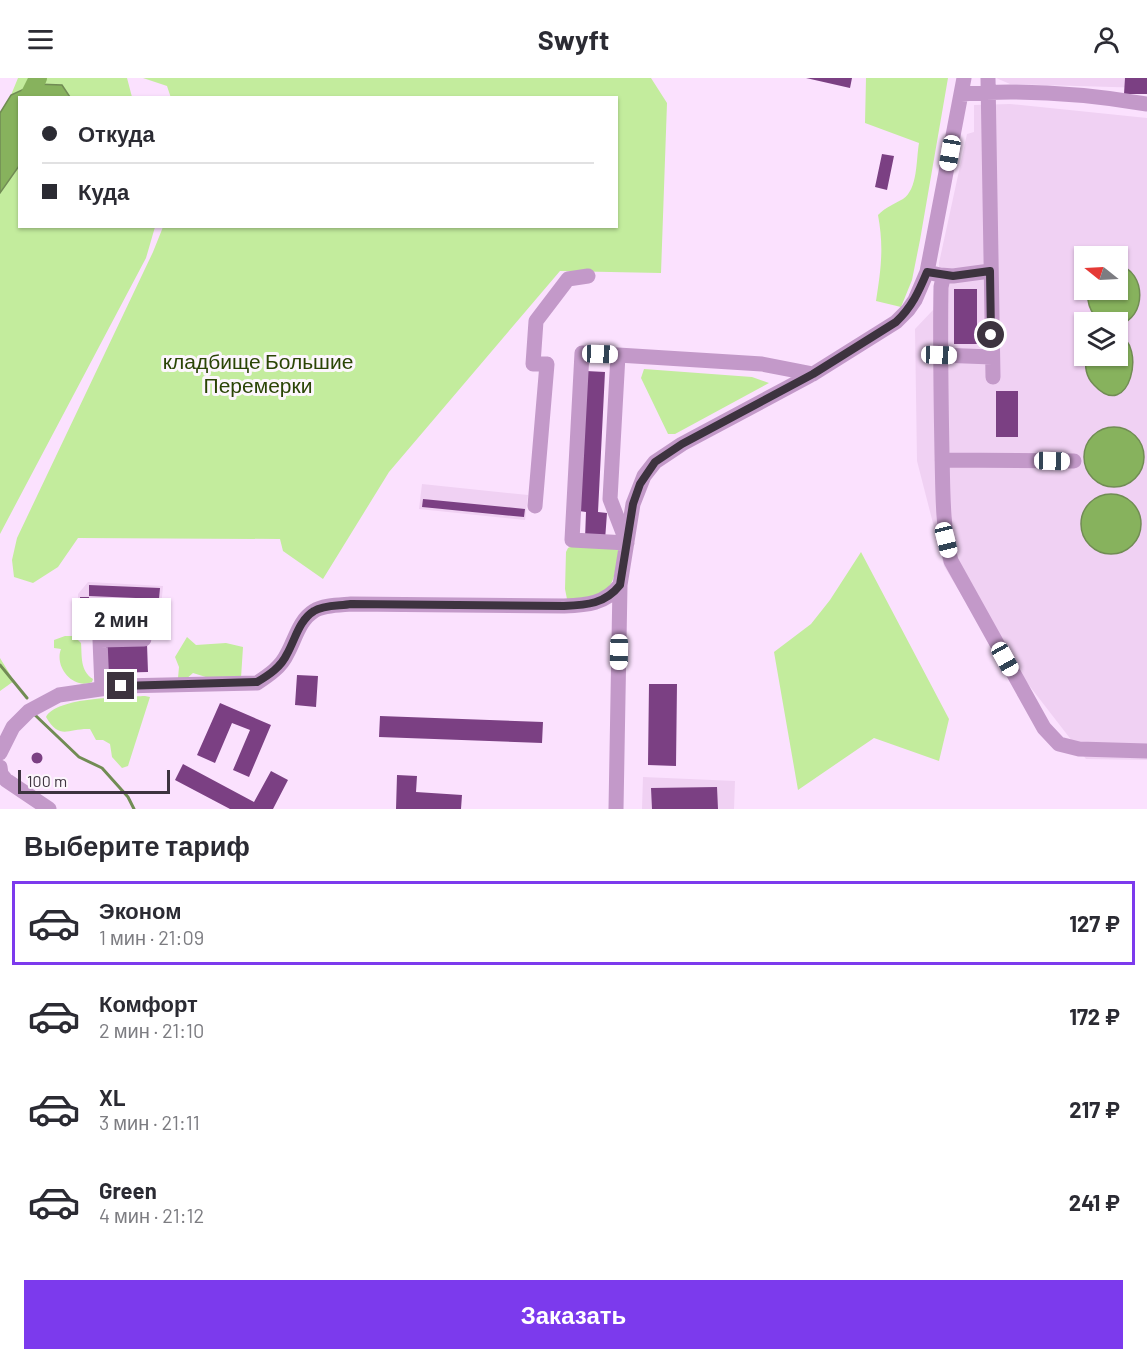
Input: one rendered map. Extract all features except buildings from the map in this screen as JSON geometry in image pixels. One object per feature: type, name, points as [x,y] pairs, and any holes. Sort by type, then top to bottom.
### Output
[{"type":"street","points":[[616,809],[620,585],[636,494],[655,462],[682,444],[813,374],[896,322],[908,310],[933,273],[964,78]]},
{"type":"street","points":[[961,94],[989,85],[1147,104]]},
{"type":"street","points":[[989,85],[987,104],[993,377]]},
{"type":"street","points":[[933,273],[953,276],[990,271]]},
{"type":"street","points":[[933,273],[943,278],[939,355],[943,512],[951,561],[1044,728],[1059,744],[1079,749],[1147,752]]},
{"type":"street","points":[[535,506],[547,364],[533,364],[536,321],[568,279],[588,276]]},
{"type":"street","points":[[627,543],[572,540],[582,353],[762,364],[813,374]]},
{"type":"street","points":[[618,355],[610,499],[627,543]]},
{"type":"street","points":[[939,355],[992,357]]},
{"type":"street","points":[[942,460],[1074,461]]},
{"type":"street","points":[[0,753],[13,727],[29,711],[59,695],[121,686],[257,682],[272,674],[286,657],[300,628],[316,609],[351,604],[564,606],[592,604],[609,597],[620,585]]},
{"type":"street","points":[[102,688],[100,640],[144,639]]},
{"type":"street","points":[[0,767],[1,774],[6,780],[49,809]]},
{"type":"shaded area","points":[[996,78],[1147,78],[1147,88],[1010,84]]},
{"type":"shaded area","points":[[35,84],[62,85],[69,96],[18,96],[18,167],[0,193],[0,113],[11,95]]},
{"type":"shaded area","points":[[1010,104],[1147,118],[1147,760],[1086,759],[970,609],[944,566],[917,461],[915,329],[933,310],[940,280],[939,263],[967,134],[974,132],[974,105]]},
{"type":"shaded area","points":[[1128,269],[1134,276],[1140,295],[1134,314],[1128,321],[1128,312],[1092,312],[1088,300],[1128,300]]},
{"type":"shaded area","points":[[1128,343],[1132,352],[1133,365],[1130,378],[1125,388],[1117,395],[1107,394],[1094,385],[1086,367],[1128,366]]},
{"type":"shaded area","points":[[1114,427],[1131,432],[1139,440],[1144,457],[1139,474],[1131,482],[1114,487],[1097,482],[1089,474],[1084,457],[1089,440],[1097,432]]},
{"type":"shaded area","points":[[422,484],[528,495],[525,520],[419,509]]},
{"type":"shaded area","points":[[1111,494],[1128,499],[1136,507],[1141,524],[1136,541],[1128,549],[1111,554],[1094,549],[1086,541],[1081,524],[1086,507],[1094,499]]},
{"type":"shaded area","points":[[88,582],[163,586],[161,607],[97,607],[96,619],[78,619],[78,594]]},
{"type":"shaded area","points":[[643,777],[735,781],[734,809],[642,809]]},
{"type":"green space","points":[[18,78],[127,78],[132,96],[69,96],[62,85],[35,84],[11,95]]},
{"type":"green space","name":"кладбище Большие Перемерки","points":[[143,78],[651,78],[667,103],[661,273],[560,271],[389,472],[323,579],[283,551],[280,539],[78,538],[58,567],[33,583],[14,577],[12,560],[17,538],[163,228],[618,228],[618,96],[170,96],[167,86]]},
{"type":"green space","points":[[866,78],[948,78],[912,280],[901,307],[876,301],[881,258],[878,215],[908,194],[916,174],[919,143],[865,123]]},
{"type":"green space","points":[[18,167],[18,228],[155,228],[146,258],[0,534],[0,193]]},
{"type":"green space","points":[[644,369],[752,377],[769,383],[675,434],[668,434],[641,378]]},
{"type":"green space","points":[[574,545],[619,547],[612,582],[601,593],[567,599],[566,552]]},
{"type":"green space","points":[[861,552],[949,719],[939,761],[874,738],[798,790],[774,652],[811,624],[830,600]]},
{"type":"green space","points":[[74,636],[81,643],[84,668],[93,679],[92,682],[78,683],[72,680],[63,669],[60,663],[61,649],[54,648],[54,640]]},
{"type":"green space","points":[[187,637],[196,645],[226,643],[243,647],[241,678],[209,678],[193,673],[185,680],[178,678],[179,667],[175,657]]},
{"type":"green space","points":[[0,658],[14,681],[0,691]]},
{"type":"green space","points":[[150,697],[128,766],[122,768],[112,757],[110,744],[103,740],[96,740],[90,729],[60,731],[46,717],[52,710],[76,702]]},
{"type":"waterway","points":[[29,96],[38,78]]},
{"type":"waterway","points":[[0,665],[27,698]]},
{"type":"waterway","points":[[35,715],[79,757],[102,768],[128,797],[134,809]]},
{"type":"route","points":[[121,686],[257,682],[272,674],[286,657],[300,628],[316,609],[351,604],[564,606],[601,602],[616,591],[620,585],[633,504],[640,484],[655,462],[682,444],[813,374],[896,322],[915,300],[927,272],[953,276],[990,271],[991,335]]}]
